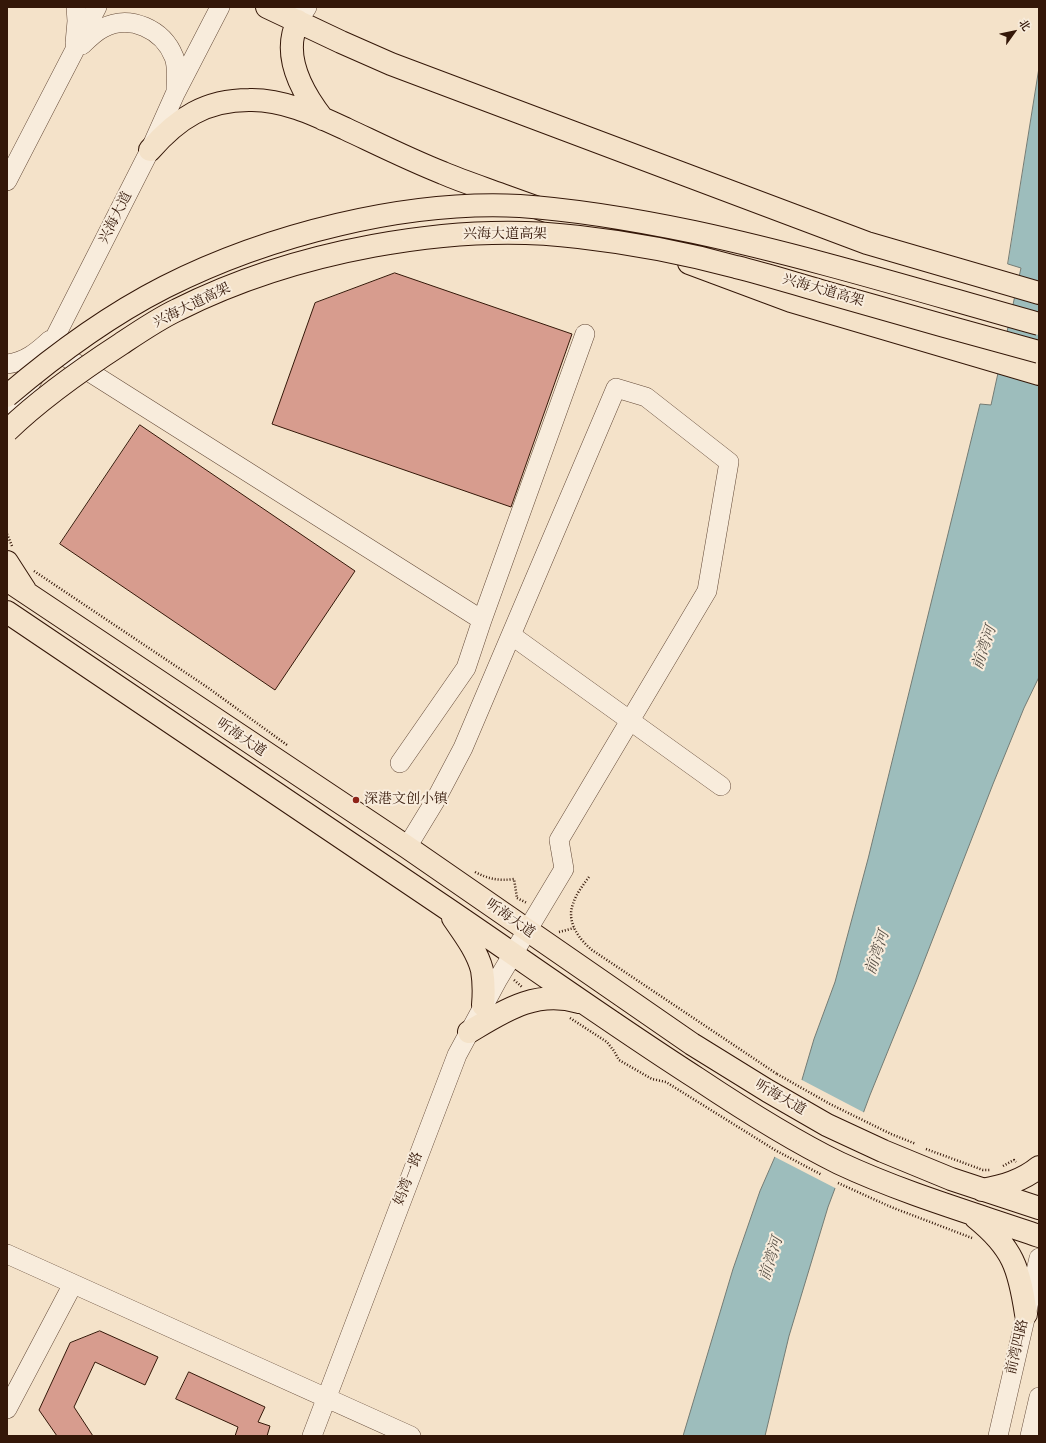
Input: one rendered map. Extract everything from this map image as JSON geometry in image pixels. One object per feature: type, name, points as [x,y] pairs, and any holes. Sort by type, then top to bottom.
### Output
[{"type":"main road","points":[[267,7],[302,14],[341,42],[391,64],[689,177],[867,242],[1039,292]]},
{"type":"main road","points":[[302,14],[293,33],[291,42],[293,62],[304,91],[323,119]]},
{"type":"main road","points":[[150,150],[166,133],[183,119],[201,109],[221,102],[264,100],[280,103],[323,119],[443,173],[791,300],[1039,374]]},
{"type":"main road","name":"兴海大道高架","points":[[7,396],[41,367],[119,313],[164,287],[205,268],[263,246],[317,231],[371,218],[425,209],[471,206],[518,206],[628,218],[733,241],[830,265],[1039,324]]},
{"type":"main road","name":"兴海大道高架","points":[[7,431],[51,393],[89,364],[176,310],[213,293],[265,273],[317,258],[428,238],[478,234],[528,233],[578,237],[684,255],[736,266],[1039,352]]},
{"type":"main road","points":[[11,556],[29,596]]},
{"type":"main road","name":"听海大道","points":[[7,580],[406,848],[692,1044],[772,1082],[827,1124],[887,1142],[981,1190],[1039,1208]]},
{"type":"main road","name":"听海大道","points":[[7,612],[675,1064],[749,1123],[813,1150],[867,1186],[970,1214],[1039,1236]]},
{"type":"main road","points":[[445,907],[462,931],[477,957],[482,971],[484,985],[483,1005]]},
{"type":"main road","points":[[469,1032],[513,1007],[526,1002],[555,998],[586,1005]]},
{"type":"main road","points":[[981,1190],[1003,1186],[1017,1181],[1039,1167]]},
{"type":"main road","points":[[970,1214],[990,1230],[1012,1258],[1018,1271],[1026,1314]]},
{"type":"street","points":[[72,55],[76,39],[76,7]]},
{"type":"street","points":[[7,181],[97,7]]},
{"type":"street","name":"兴海大道","points":[[7,427],[54,339],[150,150],[175,94],[220,7]]},
{"type":"street","points":[[72,55],[94,33],[103,28],[114,24],[125,23],[146,27],[163,39],[174,57],[176,67],[175,94]]},
{"type":"street","points":[[400,763],[466,668],[585,334]]},
{"type":"street","points":[[7,364],[24,360],[54,339],[482,620]]},
{"type":"street","name":"妈湾一路","points":[[312,1436],[448,1076],[483,1005],[564,869],[559,840],[707,591],[729,462],[646,397],[616,388],[511,635]]},
{"type":"street","points":[[406,848],[435,801],[463,748],[511,635],[721,786]]},
{"type":"street","points":[[7,1254],[411,1436]]},
{"type":"street","name":"前湾四路","points":[[998,1436],[1039,1258]]},
{"type":"street","points":[[7,1410],[73,1284]]},
{"type":"street","points":[[1030,1436],[1039,1397]]},
{"type":"path","points":[[7,534],[11,556]]},
{"type":"path","points":[[31,569],[207,687],[290,747]]},
{"type":"path","points":[[472,870],[494,880],[504,881],[514,879],[517,898]]},
{"type":"path","points":[[589,877],[572,905],[571,914],[574,928],[582,942],[772,1082],[836,1108],[887,1142],[918,1145]]},
{"type":"path","points":[[555,932],[574,928]]},
{"type":"path","points":[[568,1017],[607,1042],[619,1060],[652,1079],[666,1082],[749,1123]]},
{"type":"path","points":[[924,1148],[982,1170],[997,1169],[1014,1160]]},
{"type":"path","points":[[867,1186],[976,1240]]},
{"type":"water","name":"前湾河","points":[[1039,68],[1039,677],[1024,708],[993,784],[916,982],[870,1095],[828,1207],[789,1336],[765,1436],[683,1436],[733,1269],[760,1191],[788,1127],[814,1039],[835,982],[868,859],[980,404],[991,405],[1021,268],[1008,264]]},
{"type":"pier","points":[[800,1079],[865,1113],[837,1189],[773,1156],[786,1127]]},
{"type":"building","points":[[395,273],[572,334],[511,507],[272,424],[315,303]]},
{"type":"building","points":[[140,425],[355,571],[275,690],[60,544]]},
{"type":"building","points":[[100,1331],[158,1357],[145,1385],[95,1362],[74,1407],[93,1436],[57,1436],[39,1410],[70,1343]]},
{"type":"building","points":[[189,1372],[265,1407],[258,1422],[270,1426],[267,1436],[235,1436],[238,1427],[176,1399]]},
{"type":"place","name":"深港文创小镇","points":[[356,800]]}]
